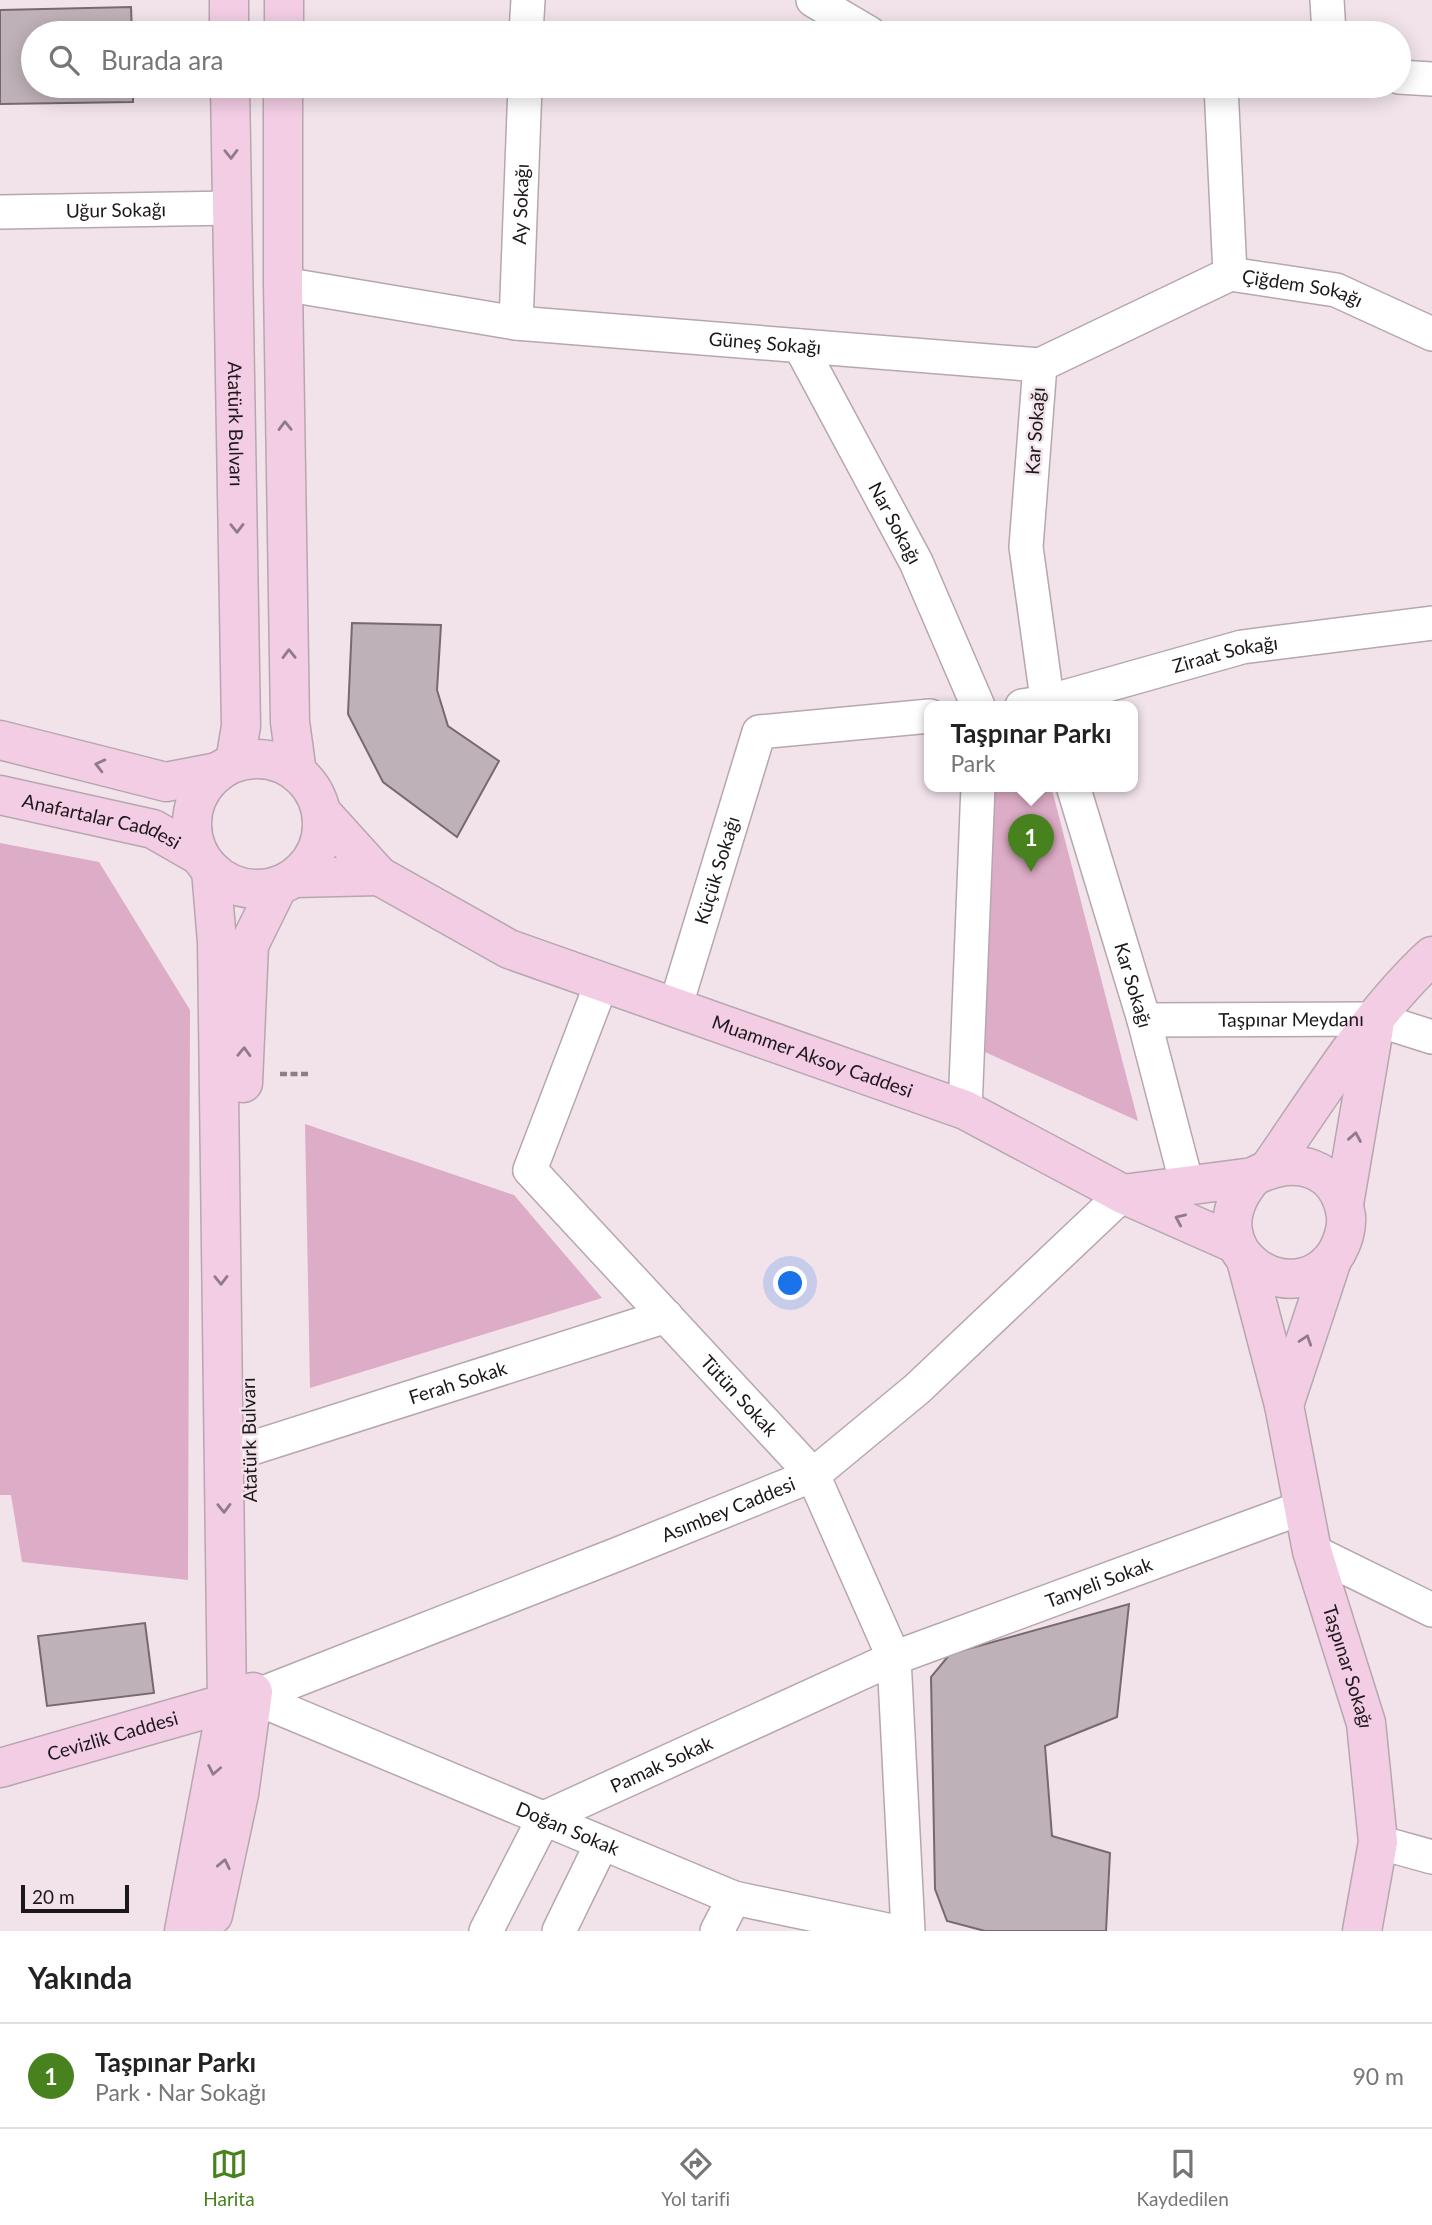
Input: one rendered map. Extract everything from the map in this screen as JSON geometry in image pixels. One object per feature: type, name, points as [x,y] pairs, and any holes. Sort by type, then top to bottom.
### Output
[{"type":"main road","points":[[229,0],[229,21]]},
{"type":"main road","points":[[284,0],[284,21]]},
{"type":"main road","name":"Atatürk Bulvarı","points":[[226,767],[240,726],[230,98]]},
{"type":"main road","points":[[284,98],[283,284],[290,722],[297,773]]},
{"type":"main road","points":[[0,740],[166,782],[253,759],[272,760],[297,773],[316,794],[322,813],[322,832],[317,850],[308,866],[286,882],[233,943],[240,1700],[184,1931]]},
{"type":"main road","points":[[226,767],[205,786],[194,811],[193,838],[205,863],[226,881],[243,888],[261,889],[286,882],[379,876]]},
{"type":"main road","name":"Anafartalar Caddesi","points":[[0,795],[153,829],[205,863]]},
{"type":"main road","points":[[322,813],[379,876]]},
{"type":"main road","name":"Atatürk Bulvarı","points":[[205,863],[233,943],[243,1093],[249,1449],[239,1794],[209,1931]]},
{"type":"main road","name":"Muammer Aksoy Caddesi","points":[[379,876],[509,949],[965,1110],[1241,1252]]},
{"type":"main road","points":[[1332,1259],[1318,1272],[1299,1278],[1280,1278],[1262,1272],[1241,1252],[1232,1226],[1233,1207],[1241,1191],[1261,1172],[1375,1019],[1410,976],[1432,957]]},
{"type":"main road","name":"Taşpınar Meydanı","points":[[1284,1405],[1332,1259],[1342,1243],[1346,1224],[1344,1204],[1375,1019]]},
{"type":"main road","points":[[1124,1194],[1261,1172],[1287,1164],[1306,1167],[1322,1174],[1336,1188],[1344,1204]]},
{"type":"main road","name":"Taşpınar Sokağı","points":[[1241,1252],[1284,1405],[1312,1551],[1366,1723],[1378,1842],[1362,1931]]},
{"type":"main road","name":"Cevizlik Caddesi","points":[[0,1768],[240,1700]]},
{"type":"street","points":[[527,21],[528,0]]},
{"type":"street","points":[[813,0],[849,21]]},
{"type":"street","points":[[1326,0],[1328,21]]},
{"type":"street","points":[[1411,78],[1432,79]]},
{"type":"street","name":"Ay Sokağı","points":[[516,323],[525,98]]},
{"type":"street","name":"Çiğdem Sokağı","points":[[1221,98],[1230,274],[1336,290],[1432,334]]},
{"type":"street","name":"Uğur Sokağı","points":[[0,212],[232,208]]},
{"type":"street","points":[[1041,365],[1230,274]]},
{"type":"street","name":"Güneş Sokağı","points":[[283,284],[516,323],[1041,365]]},
{"type":"street","name":"Nar Sokağı","points":[[800,346],[916,562],[976,701]]},
{"type":"street","name":"Kar Sokağı","points":[[1039,701],[1026,547],[1041,365]]},
{"type":"street","name":"Ziraat Sokağı","points":[[1053,701],[1242,647],[1432,623]]},
{"type":"street","name":"Küçük Sokağı","points":[[675,1008],[759,732],[924,716]]},
{"type":"street","points":[[965,1110],[978,792]]},
{"type":"street","name":"Kar Sokağı","points":[[1075,792],[1144,1020],[1187,1185]]},
{"type":"street","name":"Tütün Sokak","points":[[602,982],[530,1170],[813,1475],[894,1658]]},
{"type":"street","points":[[1375,1019],[1432,1037]]},
{"type":"street","name":"Taşpınar Meydanı","points":[[1144,1020],[1375,1019]]},
{"type":"street","name":"Asımbey Caddesi","points":[[240,1700],[618,1555],[813,1475],[917,1388],[1124,1194]]},
{"type":"street","name":"Ferah Sokak","points":[[249,1449],[666,1316]]},
{"type":"street","name":"Tanyeli Sokak","points":[[894,1658],[1304,1507]]},
{"type":"street","points":[[1312,1551],[1432,1610]]},
{"type":"street","points":[[894,1658],[908,1931]]},
{"type":"street","name":"Pamak Sokak","points":[[544,1818],[894,1658]]},
{"type":"street","name":"Doğan Sokak","points":[[240,1700],[544,1818],[734,1898],[892,1931]]},
{"type":"street","points":[[486,1931],[544,1818]]},
{"type":"street","points":[[1378,1842],[1432,1857]]},
{"type":"street","points":[[559,1931],[602,1843]]},
{"type":"street","points":[[717,1931],[734,1898]]},
{"type":"path","points":[[276,1074],[309,1074]]},
{"type":"shaded area","points":[[991,792],[1053,792],[1138,1121],[985,1052]]},
{"type":"shaded area","points":[[0,843],[99,862],[190,1010],[188,1580],[22,1562],[11,1495],[0,1495]]},
{"type":"shaded area","points":[[305,1124],[514,1195],[602,1298],[310,1388]]},
{"type":"building","points":[[131,7],[132,21],[21,21],[21,98],[133,98],[133,102],[0,104],[0,10]]},
{"type":"building","points":[[352,623],[441,625],[437,690],[448,726],[499,761],[457,837],[383,782],[348,714]]},
{"type":"building","points":[[1129,1604],[1117,1717],[1045,1746],[1052,1836],[1110,1853],[1106,1931],[985,1931],[947,1921],[935,1889],[931,1677],[950,1654]]},
{"type":"building","points":[[145,1623],[154,1693],[47,1706],[38,1636]]},
{"type":"place","name":"Taşpınar Parkı","points":[[1031,872]]}]
